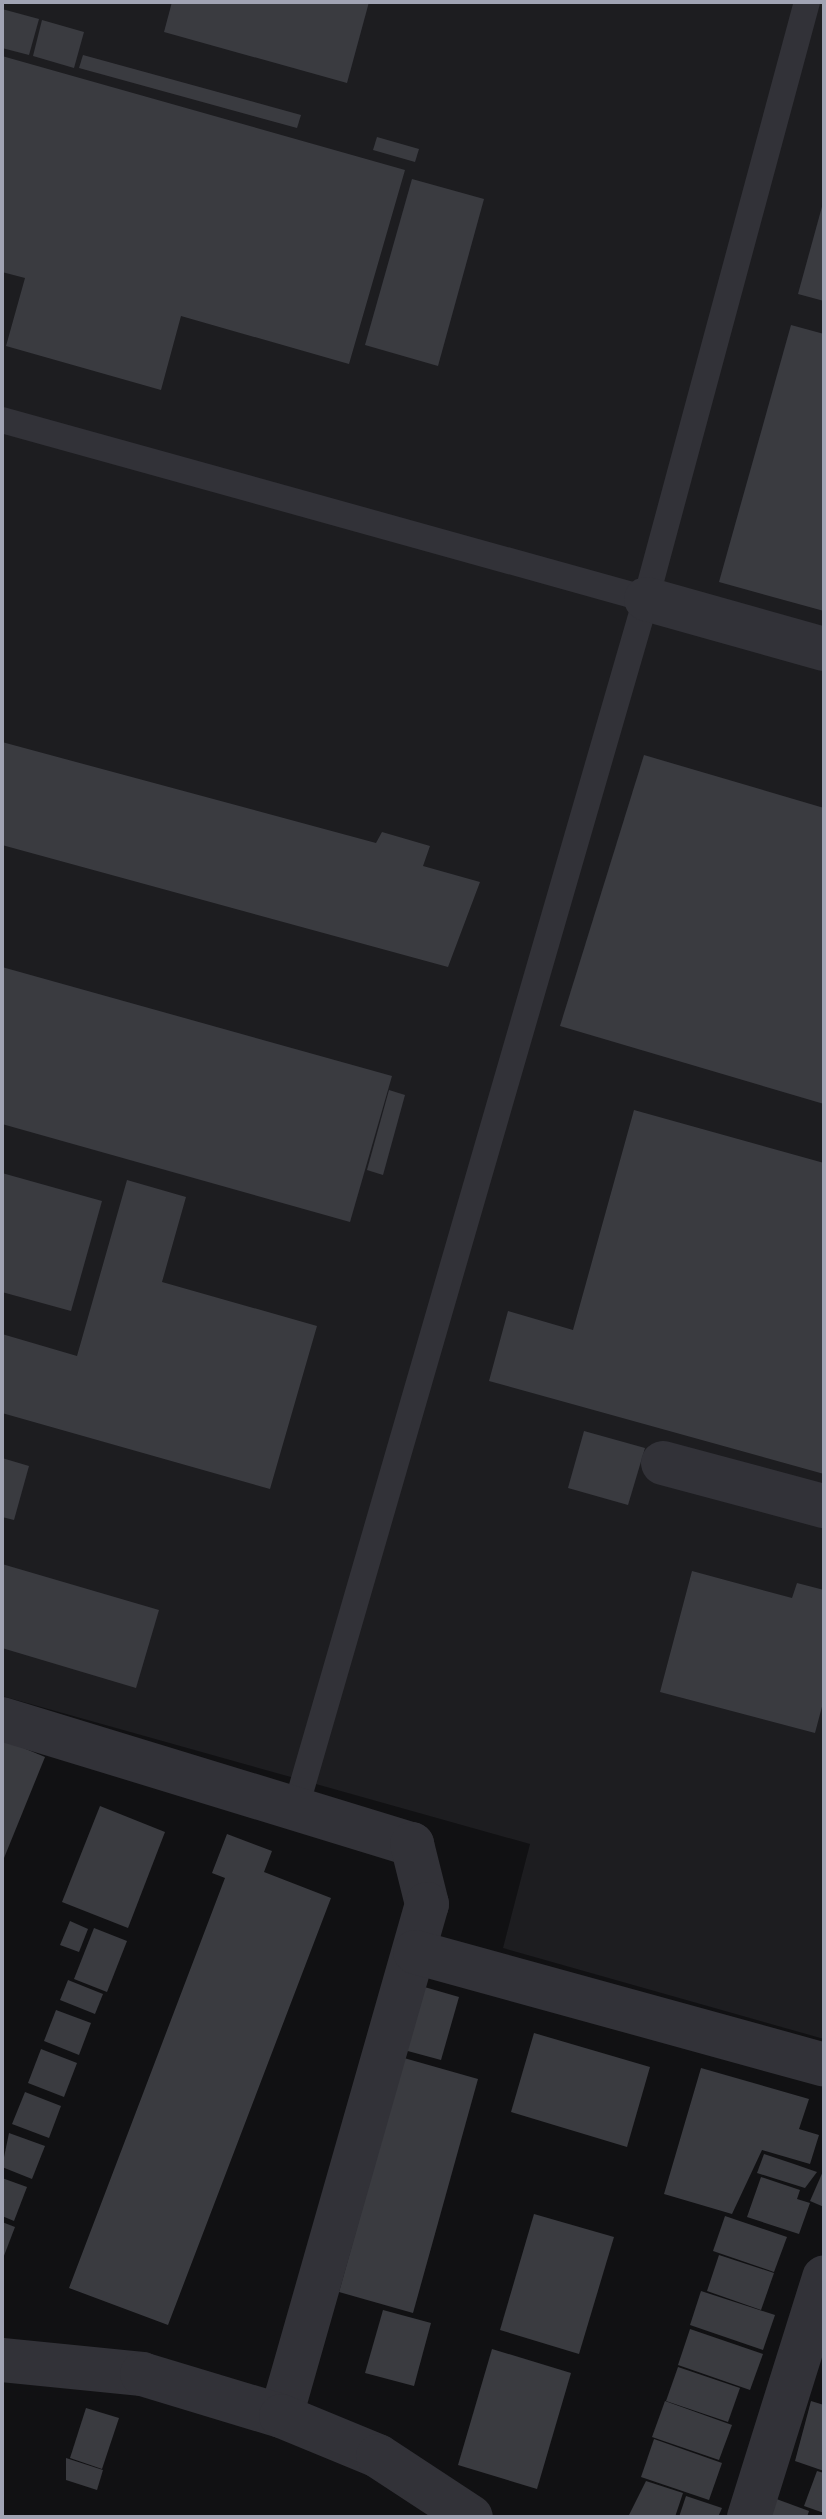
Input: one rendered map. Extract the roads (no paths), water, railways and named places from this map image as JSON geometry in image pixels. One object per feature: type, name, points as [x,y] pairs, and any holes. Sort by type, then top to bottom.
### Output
[{"type":"street","points":[[646,599],[824,649]]},
{"type":"street","points":[[663,1463],[824,1506]]},
{"type":"street","points":[[2,1719],[412,1844],[427,1904],[281,2416]]},
{"type":"street","points":[[415,1952],[824,2065]]},
{"type":"street","points":[[749,2517],[824,2277]]},
{"type":"street","points":[[2,2360],[142,2374],[281,2416],[378,2456],[471,2517]]},
{"type":"lane","points":[[296,1807],[646,599],[807,2]]},
{"type":"lane","points":[[2,420],[646,599]]}]
